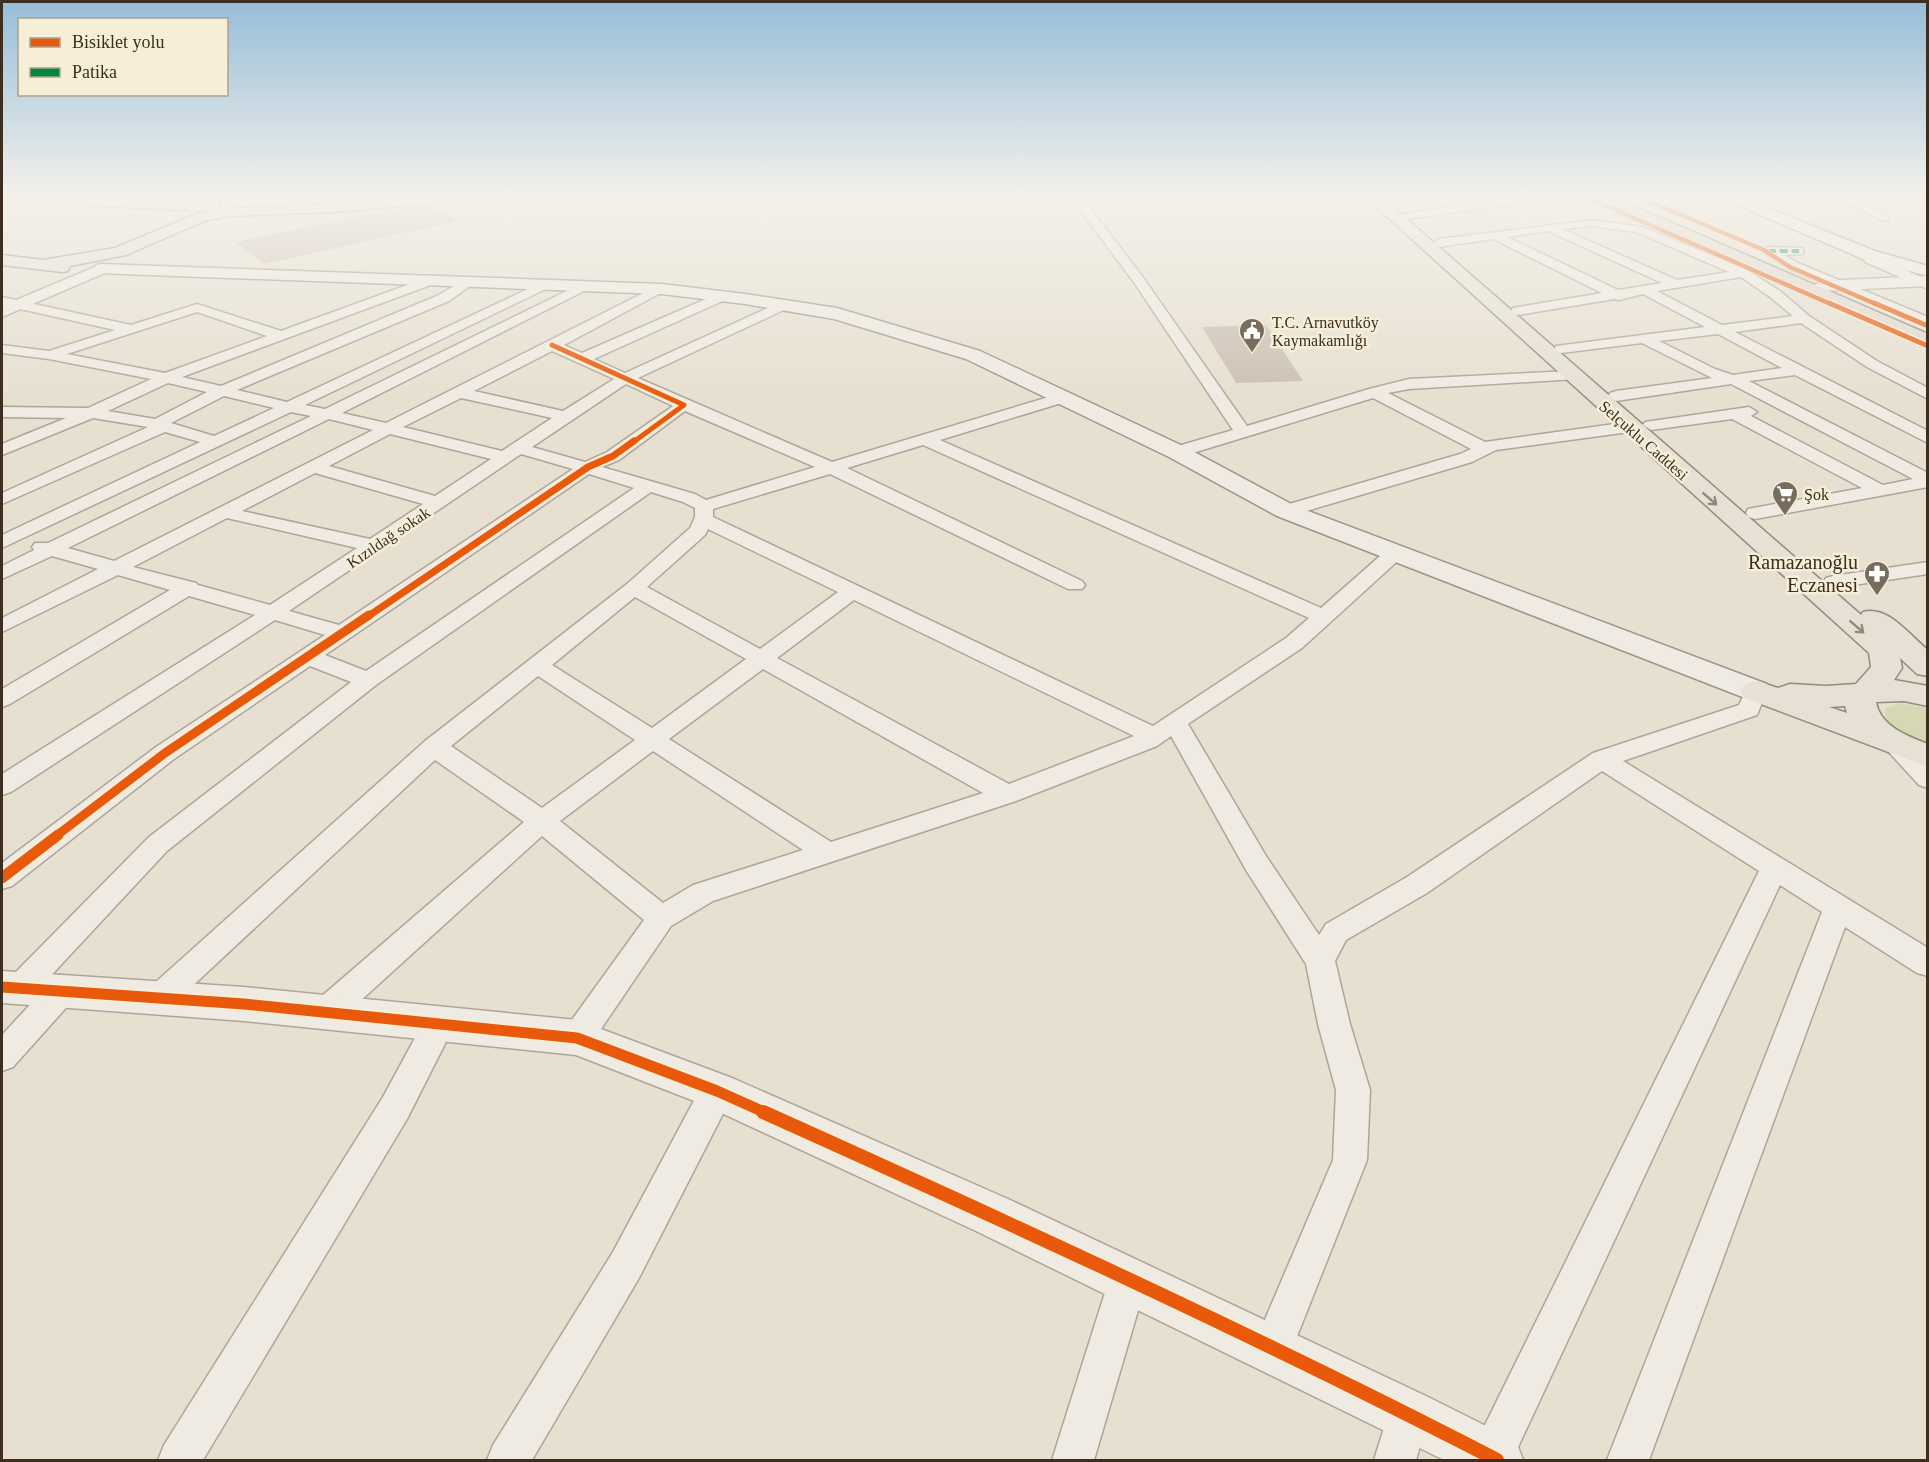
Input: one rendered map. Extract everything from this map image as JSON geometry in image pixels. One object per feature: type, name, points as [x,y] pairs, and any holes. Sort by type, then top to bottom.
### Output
[{"type":"highway","points":[[1747,262],[1928,341]]},
{"type":"highway","points":[[1767,262],[1928,332]]},
{"type":"main road","points":[[19,262],[102,269],[662,289],[837,314],[973,355],[1177,452],[1286,511],[1928,756]]},
{"type":"main road","points":[[41,265],[69,262]]},
{"type":"main road","points":[[102,269],[109,262]]},
{"type":"main road","name":"Selçuklu Caddesi","points":[[1454,262],[1510,312],[1561,349],[1616,396],[1640,426],[1883,650],[1887,668],[1867,693]]},
{"type":"main road","name":"Selçuklu Caddesi","points":[[1459,262],[1572,376],[1755,513],[1928,667]]},
{"type":"main road","points":[[1886,262],[1925,279]]},
{"type":"main road","points":[[1756,691],[1810,696],[1899,689],[1928,696]]},
{"type":"main road","points":[[1867,693],[1860,700],[1860,710],[1867,722],[1895,743],[1928,762]]},
{"type":"street","points":[[1125,262],[1244,432]]},
{"type":"street","points":[[1550,262],[1619,296]]},
{"type":"street","points":[[1626,262],[1677,285]]},
{"type":"street","points":[[1717,262],[1743,273],[1774,294],[1804,319],[1872,364],[1928,394]]},
{"type":"street","points":[[1788,262],[1928,322]]},
{"type":"street","points":[[2,312],[102,269]]},
{"type":"street","points":[[1510,312],[1619,296],[1743,273]]},
{"type":"street","points":[[1821,286],[1925,279]]},
{"type":"street","points":[[2,450],[91,413],[166,378],[432,280]]},
{"type":"street","points":[[2,499],[160,425],[220,392],[444,298],[471,281]]},
{"type":"street","points":[[5,540],[550,284]]},
{"type":"street","points":[[2,573],[588,286]]},
{"type":"street","points":[[2,626],[662,289]]},
{"type":"street","points":[[1647,291],[1928,438]]},
{"type":"street","points":[[582,358],[722,296]]},
{"type":"street","points":[[2,301],[132,329]]},
{"type":"street","name":"Kızıldağ sokak","points":[[2,786],[274,612],[626,378],[783,305]]},
{"type":"street","points":[[49,355],[196,308],[279,335]]},
{"type":"street","points":[[1561,349],[1804,319]]},
{"type":"street","points":[[1644,339],[1710,372],[1735,380],[1926,484]]},
{"type":"street","points":[[552,345],[684,405],[832,468],[1075,585]]},
{"type":"street","points":[[2,349],[49,355],[166,378],[289,407],[588,467],[648,486],[853,591],[1164,729],[1320,961],[1334,1024],[1353,1090],[1350,1160],[1272,1350]]},
{"type":"street","points":[[1616,396],[1796,370]]},
{"type":"street","points":[[1177,452],[1409,384],[1572,376]]},
{"type":"street","points":[[460,393],[566,416]]},
{"type":"street","points":[[1374,393],[1485,449]]},
{"type":"street","points":[[704,513],[832,468],[1062,398]]},
{"type":"street","points":[[2,878],[165,753],[588,467],[613,456],[684,405]]},
{"type":"street","points":[[1286,511],[1466,458],[1492,445],[1787,407]]},
{"type":"street","points":[[2,412],[91,413],[160,425],[214,441]]},
{"type":"street","points":[[1734,414],[1881,490]]},
{"type":"street","points":[[925,440],[1089,514],[1201,560],[1323,616]]},
{"type":"street","points":[[313,467],[439,503]]},
{"type":"street","points":[[1755,513],[1926,484]]},
{"type":"street","points":[[10,988],[158,844],[368,680],[648,486]]},
{"type":"street","points":[[224,512],[374,546]]},
{"type":"street","points":[[159,998],[434,747],[634,588],[698,531],[704,513]]},
{"type":"street","points":[[5,540],[50,549],[189,587],[343,633]]},
{"type":"street","points":[[578,1038],[661,918],[703,893],[1006,795],[1164,729],[1294,643],[1395,553]]},
{"type":"street","points":[[1833,582],[1928,568]]},
{"type":"street","points":[[2,699],[189,587]]},
{"type":"street","points":[[634,588],[1006,795]]},
{"type":"street","points":[[326,1012],[542,821],[853,591]]},
{"type":"street","points":[[308,657],[368,680]]},
{"type":"street","points":[[537,665],[828,853]]},
{"type":"street","points":[[1320,961],[1336,932],[1417,885],[1602,759],[1749,710],[1756,691]]},
{"type":"street","points":[[1895,743],[1928,779]]},
{"type":"street","points":[[434,747],[542,821],[661,918]]},
{"type":"street","points":[[1602,759],[1928,964]]},
{"type":"street","points":[[10,988],[326,1012],[578,1038],[717,1091],[992,1215],[1408,1414],[1494,1459],[1774,868]]},
{"type":"street","points":[[1628,1461],[1838,908]]},
{"type":"street","points":[[2,1057],[62,991]]},
{"type":"street","points":[[179,1461],[395,1108],[439,1024]]},
{"type":"street","points":[[508,1461],[626,1265],[717,1091]]},
{"type":"street","points":[[1073,1461],[1128,1280]]},
{"type":"street","points":[[1395,1461],[1408,1414]]},
{"type":"green space","points":[[1899,703],[1927,708],[1927,745],[1899,732],[1888,722],[1885,709]]},
{"type":"building","name":"T.C. Arnavutköy Kaymakamlığı","points":[[1266,325],[1303,381],[1236,383],[1202,327]]},
{"type":"cycle path","points":[[1736,262],[1928,346]]},
{"type":"cycle path","points":[[1783,262],[1928,326]]},
{"type":"cycle path","points":[[2,878],[165,753],[588,467],[613,456],[684,405],[552,345]]},
{"type":"cycle path","points":[[2,987],[244,1004],[577,1038],[717,1091],[992,1215],[1408,1414],[1497,1460]]},
{"type":"place","name":"T.C. Arnavutköy Kaymakamlığı","points":[[1252,354]]},
{"type":"place","name":"Şok","points":[[1785,517]]},
{"type":"place","name":"Ramazanoğlu Eczanesi","points":[[1877,597]]}]
